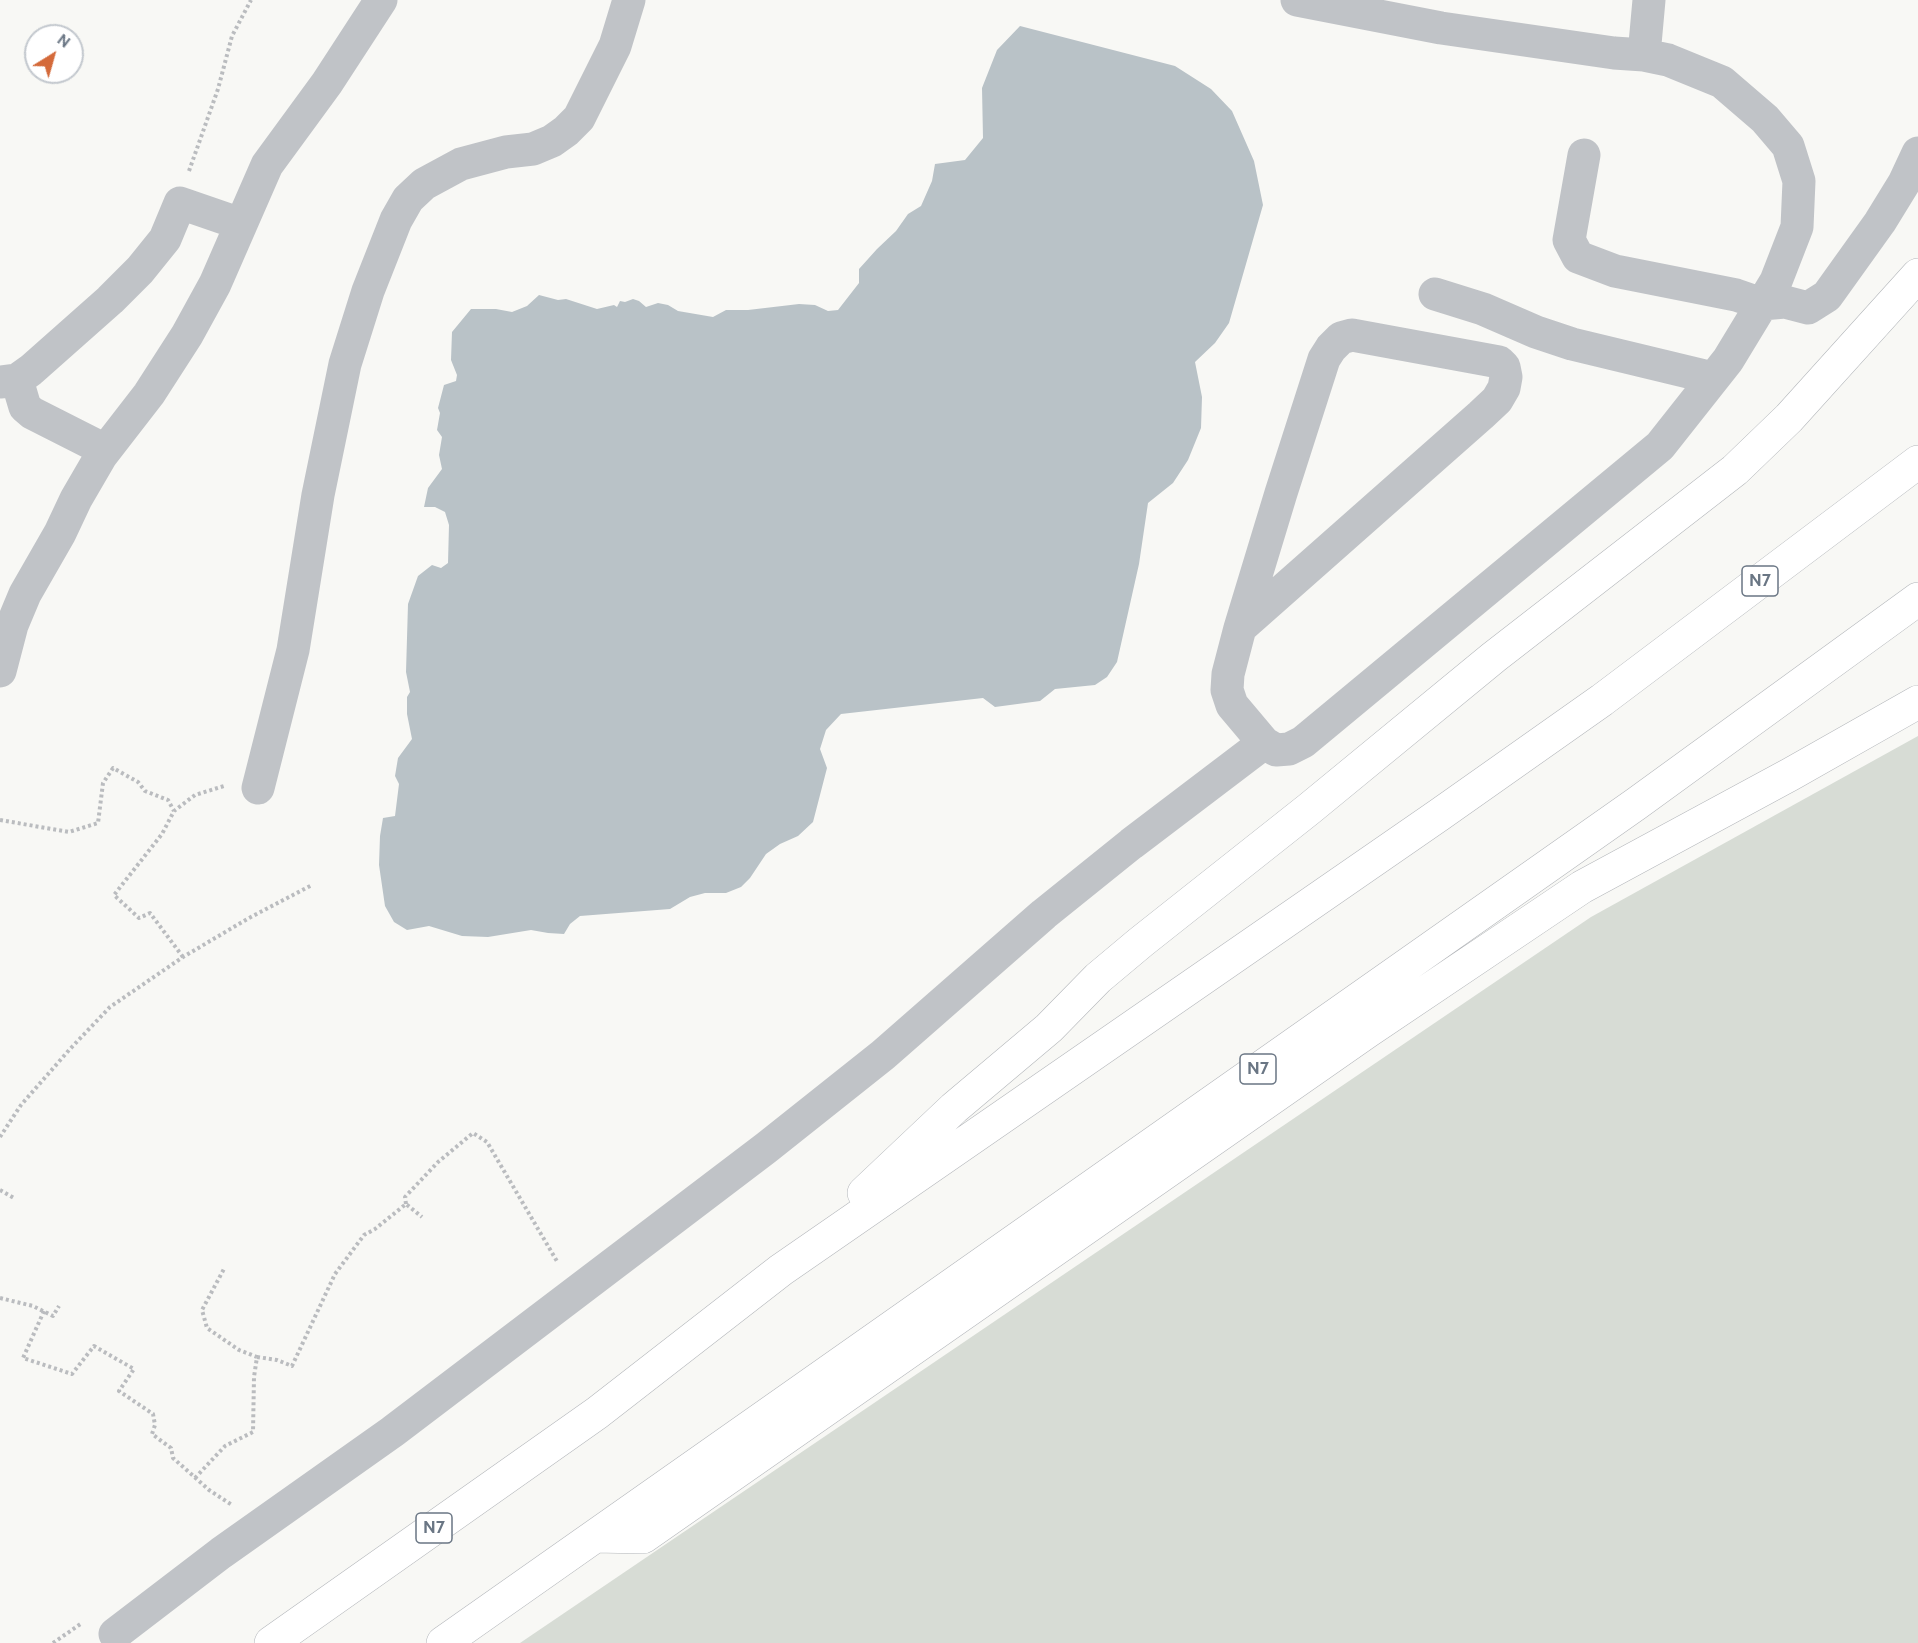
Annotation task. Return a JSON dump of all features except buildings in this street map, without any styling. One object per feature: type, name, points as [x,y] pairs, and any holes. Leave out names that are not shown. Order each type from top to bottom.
[{"type":"highway","points":[[781,1270],[954,1108],[1049,1028],[1115,963],[1309,809],[1494,657],[1735,470],[1789,418],[1918,275]]},
{"type":"highway","name":"N7","points":[[271,1643],[597,1413],[781,1270],[1602,700],[1918,462]]},
{"type":"highway","name":"N7","points":[[443,1643],[1645,797],[1918,599]]},
{"type":"highway","points":[[595,1536],[643,1537],[1368,1031],[1582,887],[1791,774],[1918,702]]},
{"type":"street","points":[[0,671],[12,625],[25,594],[60,533],[76,499],[105,450],[149,394],[187,335],[214,284],[267,165],[327,82],[381,0]]},
{"type":"street","points":[[258,788],[293,651],[318,495],[345,364],[368,291],[396,220],[408,200],[424,184],[461,164],[506,152],[533,149],[552,141],[566,131],[579,118],[615,46],[629,0]]},
{"type":"street","points":[[1240,628],[1497,400],[1506,377],[1504,367],[1499,362],[1352,335],[1341,338],[1324,359],[1281,493],[1240,628],[1228,674],[1227,690],[1233,705],[1264,743],[1276,750],[1289,749],[1303,742],[1660,446],[1728,360],[1776,281],[1797,227],[1800,181],[1788,146],[1765,119],[1722,82],[1668,60],[1644,55],[1614,53],[1441,28],[1297,0]]},
{"type":"street","points":[[1644,55],[1649,0]]},
{"type":"street","points":[[1584,155],[1569,240],[1578,257],[1615,271],[1736,295],[1762,304],[1785,302],[1808,308],[1827,296],[1880,222],[1904,183],[1918,153]]},
{"type":"street","points":[[105,450],[32,413],[25,407],[8,381],[89,319],[140,270],[165,239],[180,203],[241,224]]},
{"type":"street","points":[[1435,294],[1483,309],[1536,332],[1572,344],[1713,378]]},
{"type":"street","points":[[115,1634],[392,1432],[766,1148],[884,1055],[1044,914],[1131,844],[1264,743]]},
{"type":"path","points":[[180,203],[192,160],[218,89],[232,36],[251,0]]},
{"type":"path","points":[[0,820],[69,832],[98,823],[103,783],[113,768],[138,782],[145,791],[168,800],[174,811]]},
{"type":"path","points":[[183,957],[150,913],[139,918],[114,895],[162,834],[174,811],[195,795],[220,786],[258,788]]},
{"type":"path","points":[[0,1137],[35,1089],[110,1007],[183,957],[249,918],[312,885]]},
{"type":"path","points":[[422,1217],[406,1204],[405,1197],[438,1162],[473,1133],[480,1136],[487,1142],[557,1262],[578,1290]]},
{"type":"path","points":[[0,1190],[14,1198]]},
{"type":"path","points":[[225,1267],[202,1310],[207,1328],[239,1350],[292,1366],[335,1274],[364,1235],[406,1204]]},
{"type":"path","points":[[0,1298],[33,1306],[53,1316],[59,1306]]},
{"type":"path","points":[[44,1311],[23,1358],[72,1374],[94,1347],[134,1369],[119,1391],[153,1414],[156,1425],[152,1434],[171,1448],[172,1458],[195,1478],[263,1524]]},
{"type":"path","points":[[195,1478],[225,1446],[253,1432],[254,1377],[257,1357]]},
{"type":"shaded area","points":[[1020,26],[1175,66],[1211,89],[1232,111],[1254,161],[1263,205],[1229,323],[1215,343],[1195,362],[1202,397],[1201,428],[1188,460],[1173,483],[1148,503],[1139,564],[1117,662],[1107,677],[1095,685],[1055,689],[1040,701],[995,707],[983,698],[841,714],[826,730],[820,749],[827,768],[813,822],[798,836],[780,844],[766,854],[741,887],[726,893],[705,893],[690,897],[670,909],[580,916],[570,924],[564,934],[531,930],[488,937],[462,936],[429,926],[407,930],[394,922],[385,906],[379,865],[380,836],[383,818],[395,816],[399,784],[395,776],[398,758],[412,739],[407,714],[407,697],[410,692],[406,672],[408,604],[418,576],[432,565],[441,568],[448,563],[449,525],[445,512],[435,507],[424,507],[428,488],[442,469],[439,455],[442,437],[437,430],[440,413],[438,408],[444,385],[456,381],[457,375],[451,360],[452,332],[471,309],[496,309],[512,312],[527,306],[539,295],[558,300],[566,299],[597,309],[614,305],[617,307],[620,301],[633,299],[646,307],[658,303],[668,305],[678,311],[713,317],[726,310],[748,310],[799,304],[815,305],[828,311],[838,310],[859,283],[859,269],[896,231],[908,214],[921,206],[932,181],[935,164],[965,160],[983,138],[982,88],[997,50]]},
{"type":"shaded area","points":[[1918,736],[1918,1643],[520,1643],[1591,917]]}]
